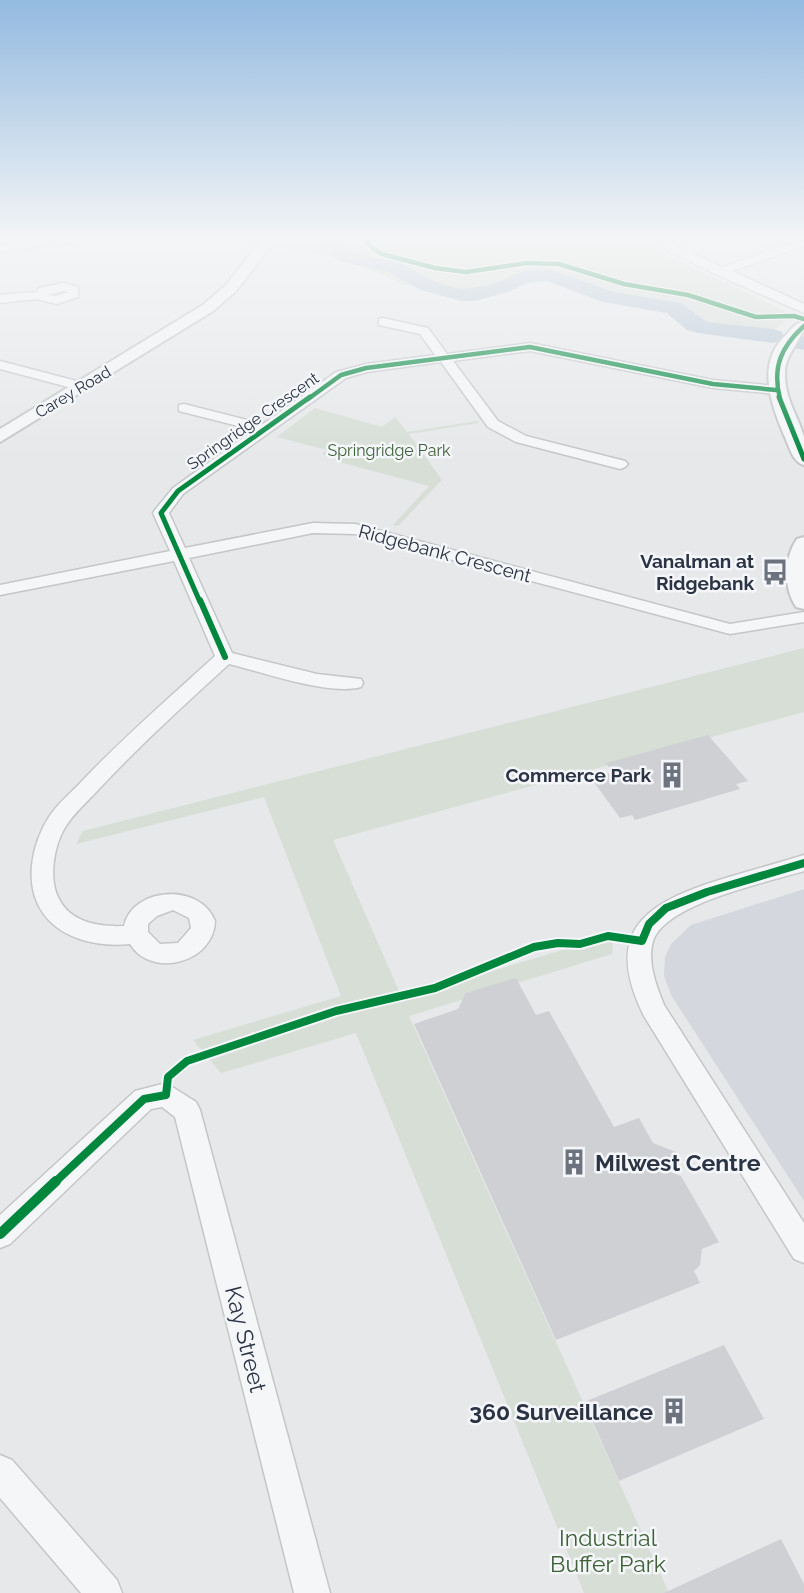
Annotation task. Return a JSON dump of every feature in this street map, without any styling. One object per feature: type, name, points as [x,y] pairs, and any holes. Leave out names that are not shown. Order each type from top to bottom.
[{"type":"street","name":"Carey Road","points":[[0,437],[203,311]]},
{"type":"street","points":[[383,321],[424,331],[493,424],[521,439],[620,464]]},
{"type":"street","points":[[804,326],[778,351],[776,390],[804,459]]},
{"type":"street","name":"Springridge Crescent","points":[[225,657],[161,513],[178,491],[341,375],[366,368],[530,347],[713,384],[776,390]]},
{"type":"street","points":[[0,365],[83,387]]},
{"type":"street","points":[[184,408],[265,429]]},
{"type":"street","name":"Ridgebank Crescent","points":[[0,590],[313,528],[355,529],[730,629],[804,617]]},
{"type":"street","points":[[804,543],[796,569],[798,590],[804,602]]},
{"type":"street","points":[[135,934],[112,937],[85,932],[64,922],[51,909],[44,892],[47,847],[57,823],[108,765],[225,657],[317,680],[354,683]]},
{"type":"street","points":[[804,863],[707,892],[666,908],[649,924],[639,959],[642,986],[653,1009],[804,1250]]},
{"type":"street","name":"Kay Street","points":[[0,1234],[144,1099],[166,1095],[187,1110],[312,1593]]},
{"type":"street","points":[[0,1472],[104,1593]]},
{"type":"shaded area","points":[[804,889],[804,1201],[671,995],[664,976],[665,957],[671,944],[691,925]]},
{"type":"green space","points":[[682,311],[785,311],[793,315],[770,333],[739,326],[704,325]]},
{"type":"green space","name":"Springridge Park","points":[[315,408],[382,427],[395,417],[407,432],[477,421],[479,423],[409,434],[442,480],[398,526],[393,525],[429,486],[340,462],[342,460],[322,454],[327,450],[277,437]]},
{"type":"green space","name":"Industrial Buffer Park","points":[[804,648],[804,712],[333,840],[402,998],[613,935],[612,954],[409,1016],[669,1593],[584,1593],[356,1033],[221,1073],[193,1040],[341,996],[264,797],[76,844],[83,831]]},
{"type":"building","name":"Commerce Park","points":[[708,735],[748,781],[736,784],[740,789],[635,820],[632,815],[620,818],[591,778],[613,772],[606,763]]},
{"type":"building","name":"Milwest Centre","points":[[516,978],[536,1015],[549,1011],[614,1127],[639,1118],[653,1143],[676,1152],[670,1172],[681,1176],[719,1242],[702,1249],[700,1265],[694,1271],[700,1283],[556,1340],[414,1024],[458,1009],[466,993]]},
{"type":"building","name":"360 Surveillance","points":[[724,1345],[764,1419],[619,1481],[584,1402]]},
{"type":"building","points":[[781,1539],[804,1584],[804,1593],[664,1593]]},
{"type":"waterway","points":[[677,311],[695,325],[706,328],[773,336]]},
{"type":"cycle path","points":[[739,311],[756,317],[794,316],[804,319]]},
{"type":"cycle path","points":[[804,326],[788,340],[779,356],[776,372],[782,406],[804,459]]},
{"type":"cycle path","points":[[225,657],[161,513],[178,491],[341,375],[366,368],[530,347],[713,384],[776,390]]},
{"type":"cycle path","points":[[0,1234],[144,1099],[166,1095],[168,1077],[187,1061],[336,1011],[435,988],[534,947],[558,943],[580,944],[608,936],[642,941],[649,924],[666,908],[707,892],[804,863]]},
{"type":"place","name":"Vanalman at Ridgebank","points":[[775,572]]},
{"type":"place","name":"Commerce Park","points":[[672,775]]},
{"type":"place","name":"Milwest Centre","points":[[574,1162]]},
{"type":"place","name":"360 Surveillance","points":[[674,1411]]}]
